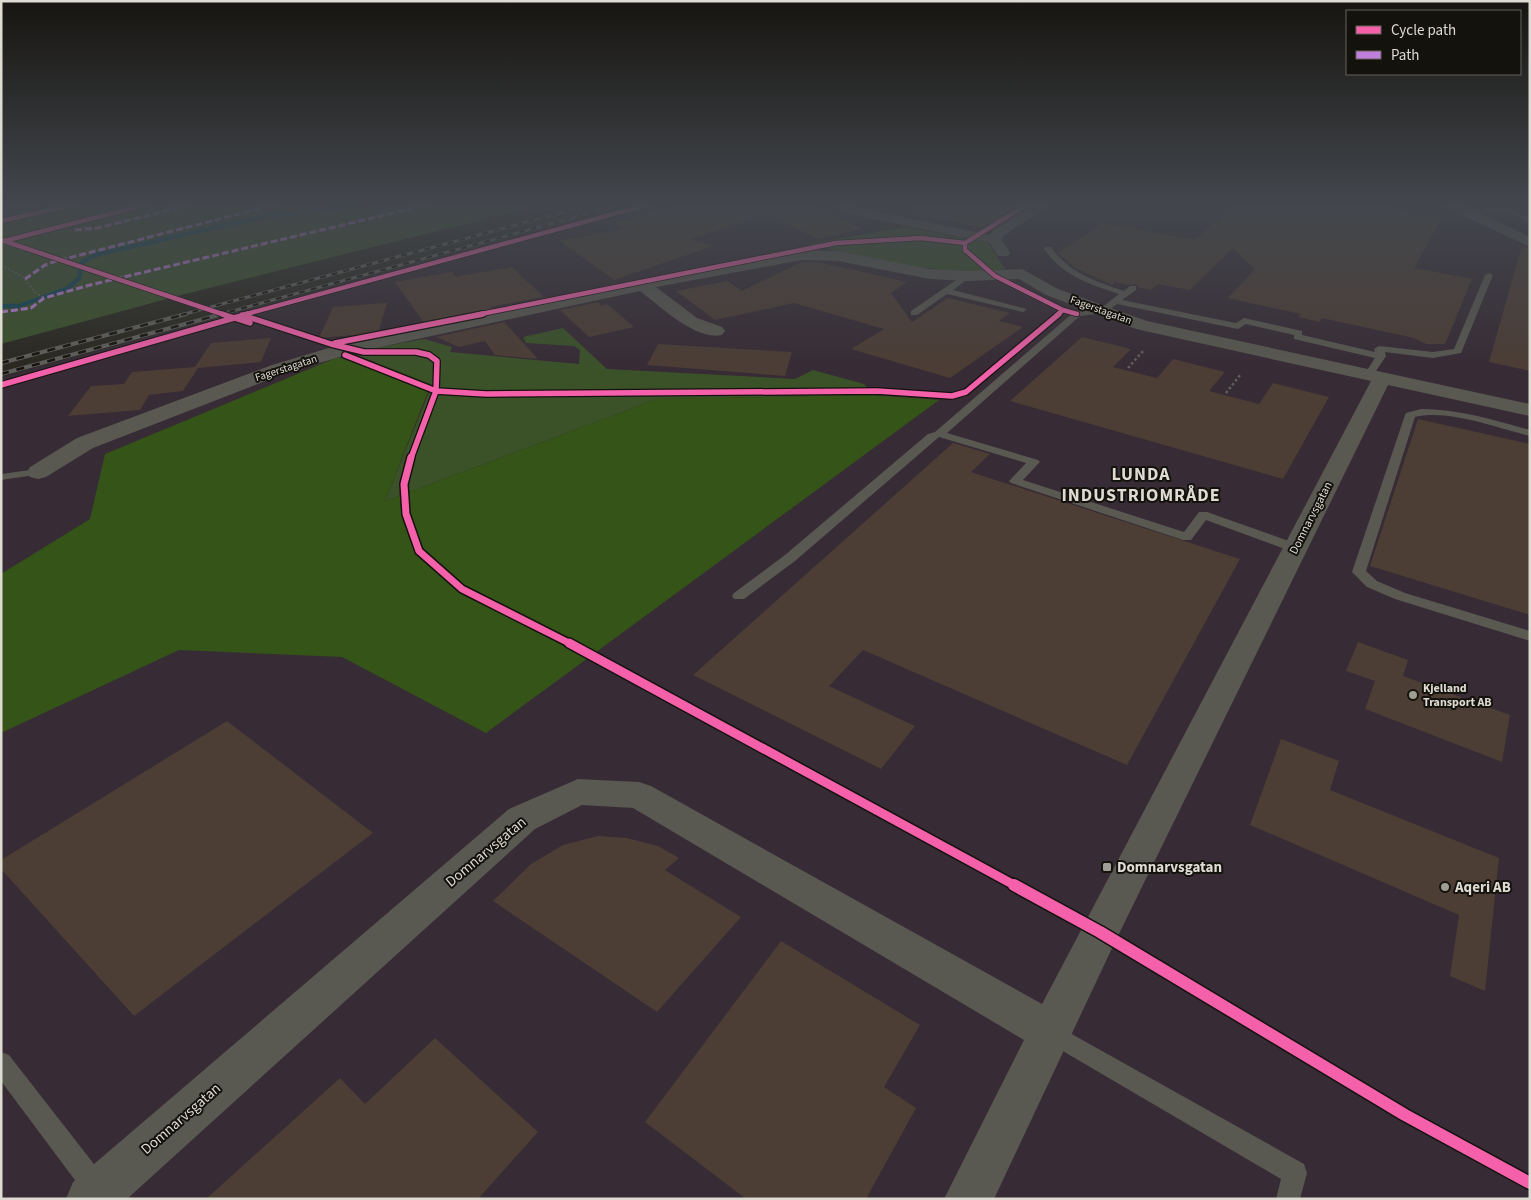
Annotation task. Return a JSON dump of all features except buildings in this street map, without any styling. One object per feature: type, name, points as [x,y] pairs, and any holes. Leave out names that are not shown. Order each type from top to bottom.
[{"type":"street","name":"Fagerstagatan","points":[[38,472],[86,443],[279,369],[349,348],[644,285],[771,260]]},
{"type":"street","name":"Fagerstagatan","points":[[858,260],[930,274],[968,276],[1022,274],[1052,292],[1109,306],[1142,325],[1377,370],[1530,410]]},
{"type":"street","points":[[1008,260],[1022,274]]},
{"type":"street","points":[[644,285],[691,322],[716,330]]},
{"type":"street","name":"Domnarvsgatan","points":[[968,1199],[1050,1032],[1295,548],[1377,370]]},
{"type":"street","name":"Domnarvsgatan","points":[[94,1195],[522,819],[578,792],[639,795],[1050,1032]]},
{"type":"lane","points":[[1054,260],[1069,272],[1088,281],[1126,294]]},
{"type":"lane","points":[[1109,306],[1238,326],[1244,321],[1299,333],[1297,337],[1377,370],[1380,349],[1433,356],[1458,351],[1489,275]]},
{"type":"lane","points":[[914,313],[968,276]]},
{"type":"lane","points":[[740,596],[790,558],[932,436],[939,434],[1077,314],[1109,306],[1134,288]]},
{"type":"lane","points":[[946,291],[1023,309]]},
{"type":"lane","points":[[1530,433],[1457,415],[1417,412],[1410,415],[1359,572],[1372,584],[1400,596],[1530,636]]},
{"type":"lane","points":[[939,434],[1034,462],[1015,481],[1187,537],[1202,515],[1295,548]]},
{"type":"lane","name":"Fagerstagatan","points":[[1,476],[38,472]]},
{"type":"lane","points":[[1050,1032],[1295,1173],[1288,1199]]},
{"type":"lane","points":[[1,1063],[94,1195]]},
{"type":"path","points":[[1,265],[24,277],[36,293],[44,298]]},
{"type":"path","points":[[1128,368],[1144,350]]},
{"type":"path","points":[[1226,392],[1241,374]]},
{"type":"shaded area","name":"LUNDA INDUSTRIOMRÅDE","points":[[428,260],[1530,260],[1530,1199],[1,1199],[1,377]]},
{"type":"green space","points":[[1,260],[321,260],[185,294],[1,344]]},
{"type":"green space","points":[[878,260],[999,260],[1005,269],[954,270]]},
{"type":"green space","points":[[563,328],[607,369],[795,379],[813,370],[864,384],[873,395],[657,399],[385,501],[431,384],[359,356],[375,348],[424,339],[452,347],[450,352],[579,364],[580,350],[574,346],[526,343],[523,337]]},
{"type":"green space","points":[[338,357],[366,367],[375,362],[431,384],[385,501],[657,399],[873,395],[939,400],[486,733],[342,657],[179,650],[1,733],[1,574],[90,519],[105,454]]},
{"type":"waterway","points":[[1,306],[19,306],[68,288],[79,278],[82,262],[86,260]]},
{"type":"railway","points":[[181,315],[386,260]]},
{"type":"railway","points":[[218,315],[419,260]]},
{"type":"railway","points":[[1,363],[186,314]]},
{"type":"railway","points":[[1,374],[222,314]]},
{"type":"marked path","points":[[25,279],[45,265],[61,260]]},
{"type":"marked path","points":[[1,312],[31,308],[44,298],[195,260]]},
{"type":"cycle path","points":[[61,260],[250,323]]},
{"type":"cycle path","points":[[1,385],[270,307],[443,260]]},
{"type":"cycle path","points":[[335,343],[751,260]]},
{"type":"cycle path","points":[[977,260],[995,276],[1063,310]]},
{"type":"cycle path","points":[[345,355],[436,391],[486,394],[877,391],[952,396],[966,392],[1063,310],[1077,314]]},
{"type":"cycle path","points":[[242,315],[331,344],[364,352],[416,352],[429,355],[437,361],[436,391],[413,451],[404,484],[406,514],[419,551],[462,589],[601,659],[1100,932],[1405,1115],[1530,1183]]},
{"type":"place","name":"Kjelland Transport AB","points":[[1413,695]]},
{"type":"place","name":"Domnarvsgatan","points":[[1107,867]]},
{"type":"place","name":"Aqeri AB","points":[[1445,887]]},
{"type":"district","name":"LUNDA INDUSTRIOMRÅDE","points":[[1141,484]]}]
